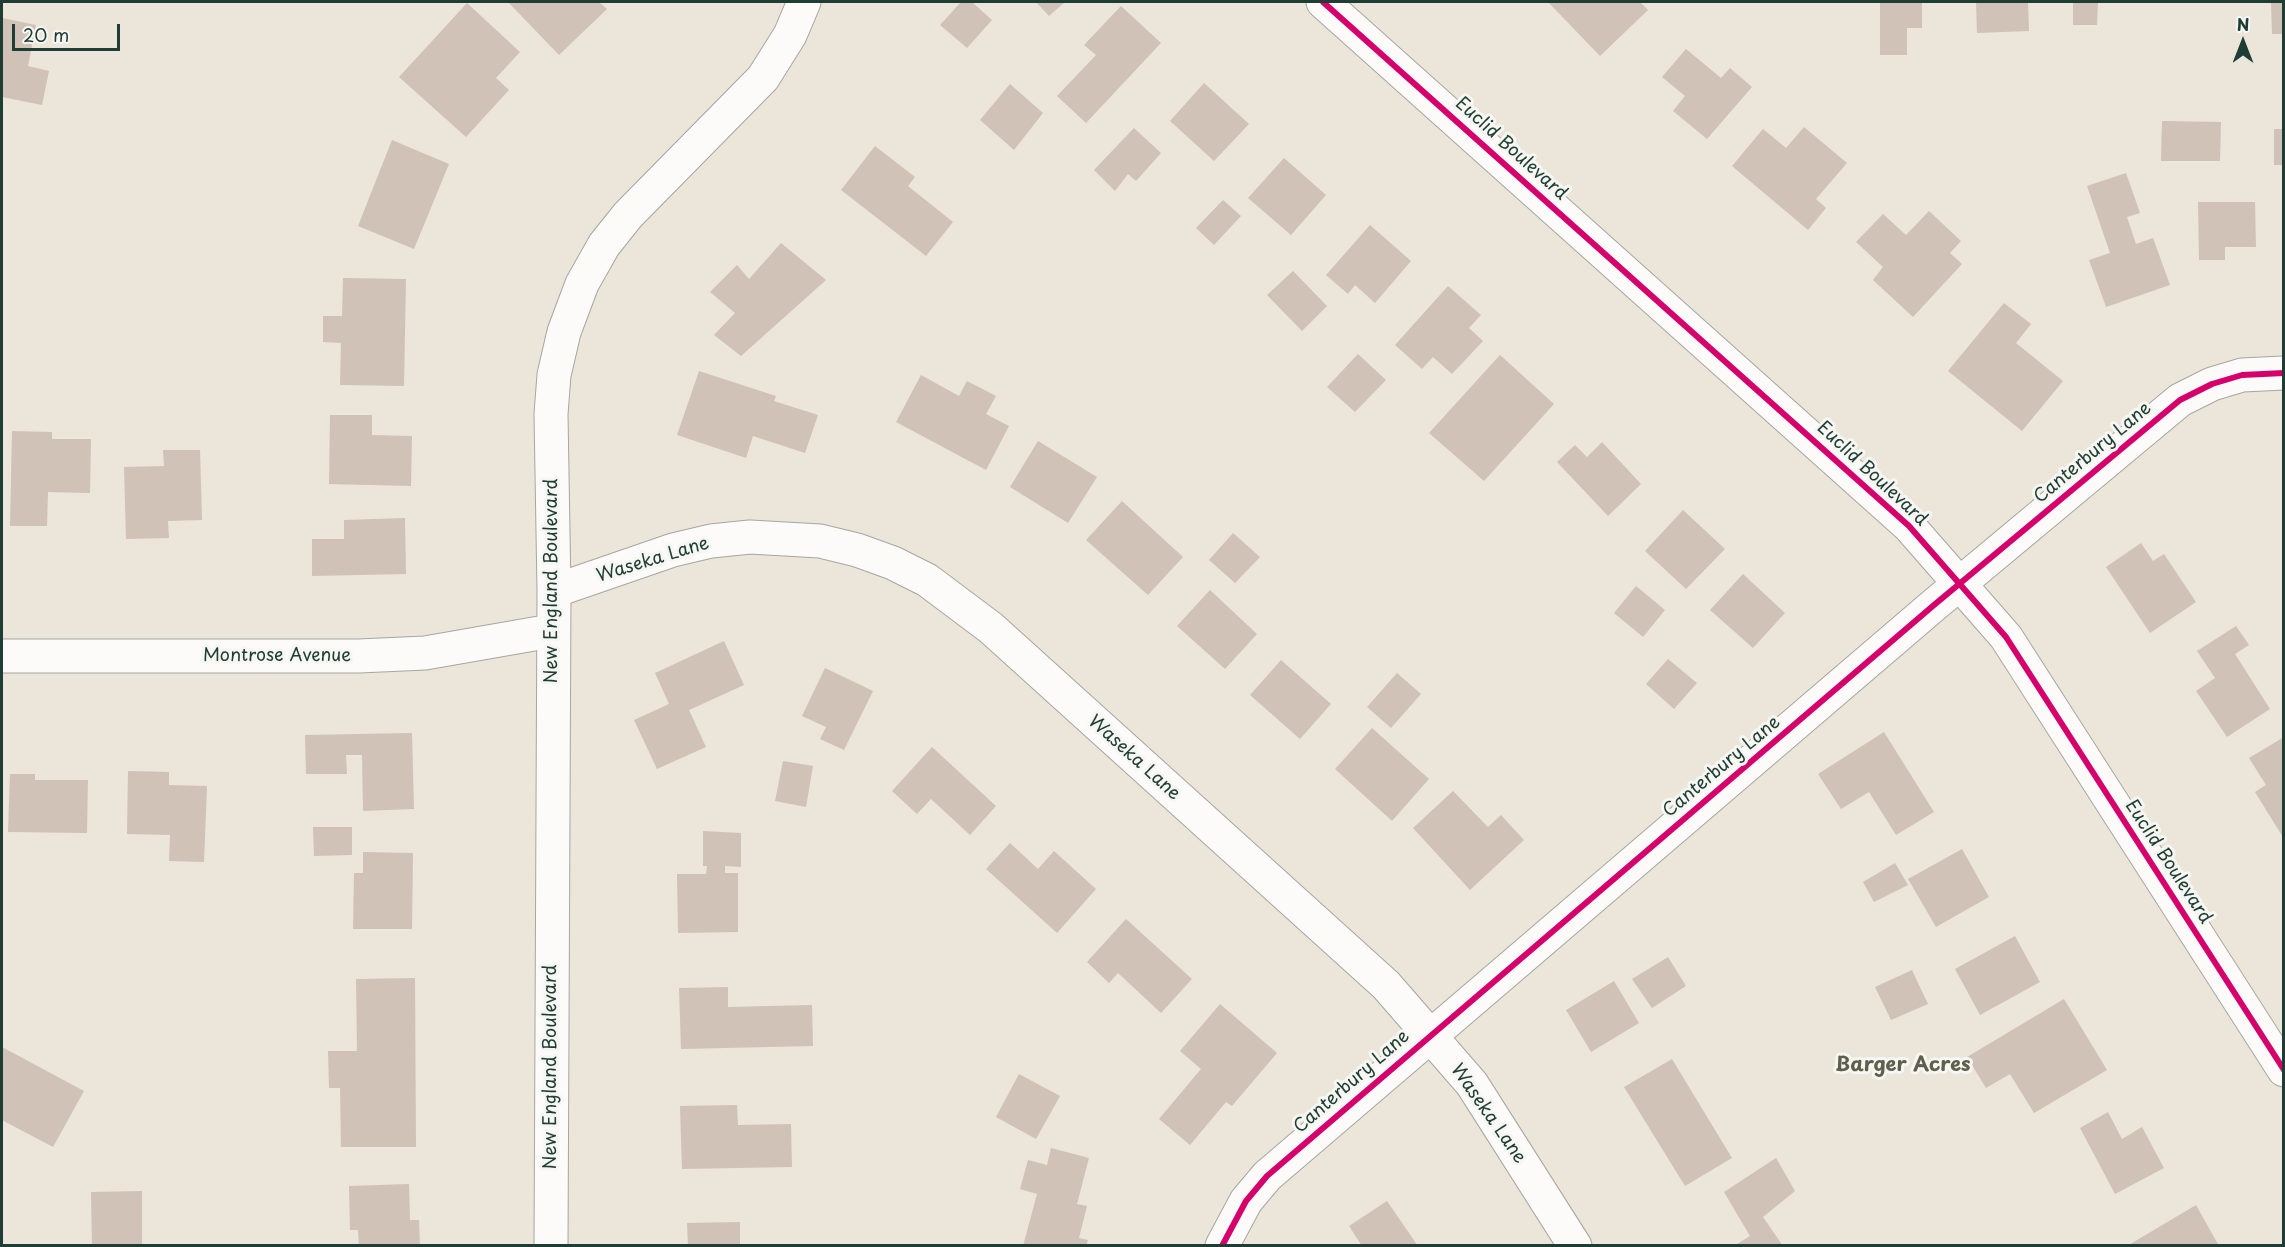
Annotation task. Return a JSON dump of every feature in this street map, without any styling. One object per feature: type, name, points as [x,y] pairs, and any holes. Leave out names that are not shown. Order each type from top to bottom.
[{"type":"street","name":"New England Boulevard","points":[[551,1245],[551,631],[554,591],[551,414],[554,375],[564,332],[582,284],[604,245],[628,215],[763,78],[790,35],[804,2]]},
{"type":"street","name":"Euclid Boulevard","points":[[1323,2],[1909,526],[2006,637],[2283,1070]]},
{"type":"street","name":"Canterbury Lane","points":[[1222,1245],[1246,1201],[1267,1176],[1960,584],[2180,400],[2212,384],[2242,375],[2283,372]]},
{"type":"street","name":"Waseka Lane","points":[[554,591],[673,550],[711,541],[750,537],[820,541],[857,550],[893,563],[935,586],[991,628],[1386,985],[1472,1084],[1575,1245]]},
{"type":"street","name":"Montrose Avenue","points":[[2,656],[359,656],[425,653],[551,631]]},
{"type":"building","points":[[508,2],[599,2],[607,9],[559,55]]},
{"type":"building","points":[[961,2],[972,2],[992,20],[967,48],[940,25]]},
{"type":"building","points":[[1036,2],[1065,2],[1049,16]]},
{"type":"building","points":[[1548,2],[1640,2],[1648,10],[1600,56]]},
{"type":"building","points":[[1880,2],[1922,2],[1922,28],[1907,28],[1907,55],[1880,55]]},
{"type":"building","points":[[1976,2],[2028,2],[2029,31],[1977,33]]},
{"type":"building","points":[[2073,2],[2098,2],[2097,25],[2073,25]]},
{"type":"building","points":[[2271,2],[2284,2],[2284,34],[2272,34]]},
{"type":"building","points":[[467,3],[520,52],[496,78],[509,90],[466,137],[399,77]]},
{"type":"building","points":[[1121,6],[1161,43],[1086,123],[1057,96],[1096,55],[1084,45]]},
{"type":"building","points":[[2,18],[36,25],[28,66],[49,71],[42,105],[2,97]]},
{"type":"building","points":[[1686,49],[1721,78],[1730,68],[1752,87],[1707,139],[1673,111],[1685,96],[1662,77]]},
{"type":"building","points":[[1204,83],[1249,124],[1214,161],[1170,121]]},
{"type":"building","points":[[1010,84],[1043,113],[1014,150],[980,120]]},
{"type":"building","points":[[2162,121],[2221,122],[2220,161],[2161,161]]},
{"type":"building","points":[[1804,127],[1847,163],[1816,199],[1826,208],[1808,230],[1732,166],[1763,129],[1786,148]]},
{"type":"building","points":[[1134,128],[1161,153],[1136,181],[1128,174],[1115,191],[1094,170]]},
{"type":"building","points":[[2274,129],[2284,129],[2284,165],[2274,165]]},
{"type":"building","points":[[392,140],[449,164],[414,249],[358,226]]},
{"type":"building","points":[[875,146],[915,177],[908,186],[953,222],[926,256],[841,190]]},
{"type":"building","points":[[1284,158],[1326,195],[1291,235],[1248,198]]},
{"type":"building","points":[[2126,173],[2140,213],[2127,217],[2136,244],[2153,238],[2170,285],[2106,307],[2089,260],[2110,253],[2087,186]]},
{"type":"building","points":[[1223,200],[1241,216],[1214,245],[1196,228]]},
{"type":"building","points":[[2198,202],[2255,202],[2256,247],[2225,247],[2225,260],[2199,260]]},
{"type":"building","points":[[1929,211],[1961,241],[1950,253],[1962,264],[1913,317],[1873,280],[1883,267],[1856,242],[1883,214],[1906,235]]},
{"type":"building","points":[[1370,225],[1411,261],[1375,303],[1355,285],[1348,294],[1326,275]]},
{"type":"building","points":[[781,243],[826,280],[741,356],[714,335],[735,313],[710,292],[737,265],[749,279]]},
{"type":"building","points":[[1293,271],[1327,306],[1302,331],[1267,295]]},
{"type":"building","points":[[343,278],[406,279],[404,386],[340,385],[341,343],[323,342],[323,316],[342,316]]},
{"type":"building","points":[[1448,286],[1481,315],[1469,328],[1483,341],[1452,374],[1433,357],[1422,369],[1395,345]]},
{"type":"building","points":[[2004,303],[2031,324],[2016,343],[2063,381],[2022,431],[1948,371]]},
{"type":"building","points":[[1358,354],[1386,380],[1355,412],[1327,387]]},
{"type":"building","points":[[1500,355],[1554,404],[1484,481],[1429,433]]},
{"type":"building","points":[[699,371],[776,396],[774,401],[818,415],[805,453],[753,436],[746,458],[677,435]]},
{"type":"building","points":[[921,375],[959,396],[967,381],[996,396],[986,414],[1009,426],[986,470],[896,422]]},
{"type":"building","points":[[330,415],[372,415],[372,435],[412,436],[411,486],[329,484]]},
{"type":"building","points":[[12,431],[52,432],[52,439],[91,439],[90,493],[48,492],[47,526],[10,526]]},
{"type":"building","points":[[1038,441],[1097,477],[1068,523],[1010,487]]},
{"type":"building","points":[[1602,442],[1641,484],[1608,516],[1557,462],[1575,445],[1587,457]]},
{"type":"building","points":[[163,450],[200,450],[202,520],[168,521],[169,538],[126,539],[124,467],[164,466]]},
{"type":"building","points":[[1122,501],[1183,557],[1148,595],[1086,540]]},
{"type":"building","points":[[1683,510],[1725,549],[1686,589],[1645,551]]},
{"type":"building","points":[[405,518],[406,574],[312,576],[312,539],[344,539],[344,520]]},
{"type":"building","points":[[1233,533],[1260,557],[1235,583],[1209,560]]},
{"type":"building","points":[[2141,543],[2153,561],[2164,554],[2196,602],[2150,633],[2106,567]]},
{"type":"building","points":[[1743,574],[1785,613],[1753,648],[1710,610]]},
{"type":"building","points":[[1636,586],[1665,610],[1643,637],[1614,613]]},
{"type":"building","points":[[1210,590],[1257,634],[1225,669],[1177,626]]},
{"type":"building","points":[[2236,626],[2249,645],[2235,654],[2270,709],[2227,737],[2196,691],[2215,678],[2197,651]]},
{"type":"building","points":[[724,641],[744,685],[689,710],[706,747],[657,769],[634,720],[669,704],[655,673]]},
{"type":"building","points":[[1668,659],[1697,683],[1674,709],[1646,684]]},
{"type":"building","points":[[1281,660],[1331,704],[1300,739],[1250,695]]},
{"type":"building","points":[[825,668],[873,691],[844,750],[820,739],[826,727],[802,716]]},
{"type":"building","points":[[1397,673],[1421,694],[1391,728],[1367,707]]},
{"type":"building","points":[[1372,728],[1429,779],[1392,821],[1335,769]]},
{"type":"building","points":[[1884,732],[1934,812],[1896,835],[1869,792],[1841,809],[1818,774]]},
{"type":"building","points":[[412,733],[414,809],[363,811],[362,755],[346,755],[347,774],[306,774],[305,735]]},
{"type":"building","points":[[2284,737],[2284,839],[2255,792],[2266,785],[2249,758]]},
{"type":"building","points":[[932,747],[996,806],[970,835],[931,799],[917,814],[892,791]]},
{"type":"building","points":[[783,761],[813,766],[806,807],[775,801]]},
{"type":"building","points":[[128,771],[169,772],[169,785],[207,786],[204,862],[169,861],[170,835],[127,834]]},
{"type":"building","points":[[10,774],[35,774],[35,780],[88,780],[87,833],[8,832]]},
{"type":"building","points":[[1453,791],[1488,827],[1501,815],[1524,840],[1470,890],[1413,828]]},
{"type":"building","points":[[313,827],[352,827],[352,855],[314,856]]},
{"type":"building","points":[[703,831],[741,833],[741,867],[725,866],[725,873],[738,873],[738,932],[678,933],[677,874],[706,874],[707,866],[703,866]]},
{"type":"building","points":[[1010,843],[1038,869],[1054,851],[1096,889],[1057,933],[986,869]]},
{"type":"building","points":[[1962,849],[1989,897],[1936,927],[1908,879]]},
{"type":"building","points":[[363,852],[413,853],[412,929],[353,929],[354,873],[363,873]]},
{"type":"building","points":[[1895,863],[1908,885],[1874,902],[1863,882]]},
{"type":"building","points":[[1126,919],[1192,979],[1161,1013],[1118,973],[1109,983],[1087,962]]},
{"type":"building","points":[[2015,936],[2040,982],[1980,1015],[1955,969]]},
{"type":"building","points":[[1668,957],[1686,986],[1652,1008],[1632,979]]},
{"type":"building","points":[[1912,970],[1928,1004],[1891,1020],[1875,987]]},
{"type":"building","points":[[415,978],[416,1147],[341,1147],[340,1088],[329,1088],[328,1051],[357,1051],[356,979]]},
{"type":"building","points":[[1614,981],[1639,1023],[1591,1052],[1566,1010]]},
{"type":"building","points":[[728,987],[728,1007],[812,1005],[813,1046],[681,1049],[679,988]]},
{"type":"building","points":[[2064,999],[2107,1070],[2034,1113],[2010,1074],[1986,1088],[1967,1057]]},
{"type":"building","points":[[1220,1004],[1277,1053],[1232,1106],[1226,1102],[1190,1145],[1159,1119],[1201,1069],[1180,1051]]},
{"type":"building","points":[[2,1047],[84,1091],[53,1147],[2,1120]]},
{"type":"building","points":[[1672,1059],[1732,1158],[1685,1186],[1624,1087]]},
{"type":"building","points":[[1019,1074],[1060,1096],[1036,1139],[996,1117]]},
{"type":"building","points":[[737,1105],[738,1125],[791,1124],[792,1167],[682,1169],[680,1106]]},
{"type":"building","points":[[2108,1112],[2122,1139],[2142,1127],[2164,1168],[2115,1194],[2080,1128]]},
{"type":"building","points":[[1051,1148],[1089,1158],[1077,1204],[1087,1206],[1079,1238],[1088,1240],[1086,1246],[1023,1246],[1037,1194],[1020,1189],[1028,1160],[1047,1165]]},
{"type":"building","points":[[1776,1158],[1795,1191],[1763,1217],[1783,1246],[1734,1246],[1750,1236],[1724,1192]]},
{"type":"building","points":[[409,1184],[410,1220],[419,1220],[420,1246],[359,1246],[358,1230],[350,1230],[349,1186]]},
{"type":"building","points":[[142,1191],[142,1246],[92,1246],[91,1192]]},
{"type":"building","points":[[1387,1201],[1418,1246],[1362,1246],[1349,1226]]},
{"type":"building","points":[[2196,1205],[2219,1246],[2127,1246]]},
{"type":"building","points":[[740,1222],[740,1246],[688,1246],[687,1223]]},
{"type":"cycle path","points":[[1323,2],[1909,526],[2006,637],[2284,1070]]},
{"type":"cycle path","points":[[1222,1246],[1246,1201],[1267,1176],[1934,605],[2180,400],[2212,384],[2242,375],[2284,373]]},
{"type":"district","name":"Barger Acres","points":[[1903,1065]]}]
